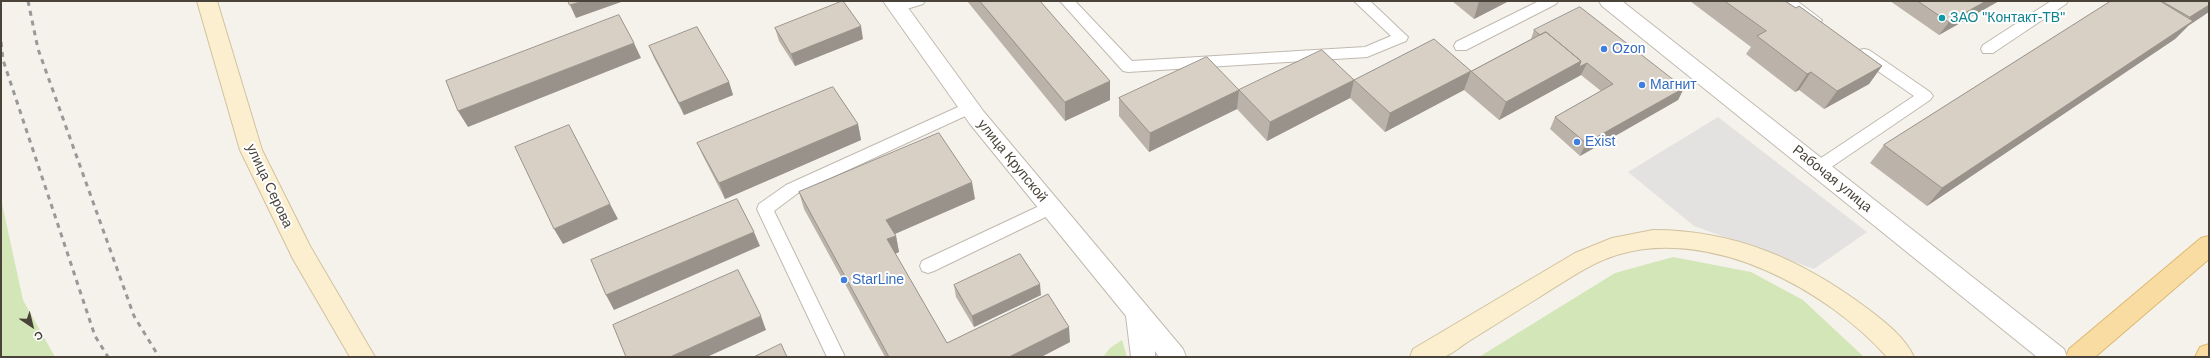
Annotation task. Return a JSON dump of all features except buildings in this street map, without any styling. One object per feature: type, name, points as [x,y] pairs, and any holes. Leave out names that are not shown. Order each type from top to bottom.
[{"type":"main road","points":[[2078,357],[2209,245]]},
{"type":"street","name":"улица Серова","points":[[207,1],[251,150],[301,252],[363,357]]},
{"type":"street","name":"Рабочая улица","points":[[1609,1],[2055,357]]},
{"type":"street","name":"улица Крупской","points":[[895,4],[969,108],[1138,316],[1161,339],[1174,357]]},
{"type":"street","points":[[1422,357],[1582,260],[1622,244],[1665,239],[1712,244],[1756,255],[1799,275],[1837,299],[1876,329],[1902,357]]},
{"type":"street","points":[[1138,316],[1143,357]]},
{"type":"lane","points":[[895,4],[918,1]]},
{"type":"lane","points":[[1067,1],[1128,67],[1367,52],[1401,37],[1361,1]]},
{"type":"lane","points":[[1461,46],[1551,1]]},
{"type":"lane","points":[[1787,1],[1826,28]]},
{"type":"lane","points":[[1988,49],[2061,1]]},
{"type":"lane","points":[[1818,168],[1925,96],[1853,46]]},
{"type":"lane","points":[[836,357],[765,209],[792,189],[969,108]]},
{"type":"lane","points":[[928,266],[1050,207]]},
{"type":"green space","points":[[1,199],[23,300],[55,357],[1,357]]},
{"type":"green space","points":[[1673,257],[1751,272],[1803,300],[1864,357],[1479,357],[1615,273]]},
{"type":"green space","points":[[1122,340],[1127,357],[1103,357],[1110,348]]},
{"type":"shaded area","points":[[1718,117],[1867,232],[1814,269],[1694,226],[1628,172]]},
{"type":"railway","points":[[28,1],[38,49],[134,316],[159,357]]},
{"type":"railway","points":[[1,42],[3,60],[95,336],[108,357]]},
{"type":"place","name":"ЗАО \"Контакт-ТВ\"","points":[[1942,18]]},
{"type":"place","name":"Ozon","points":[[1604,49]]},
{"type":"place","name":"Магнит","points":[[1642,85]]},
{"type":"place","name":"Exist","points":[[1577,142]]},
{"type":"place","name":"StarLine","points":[[844,280]]}]
